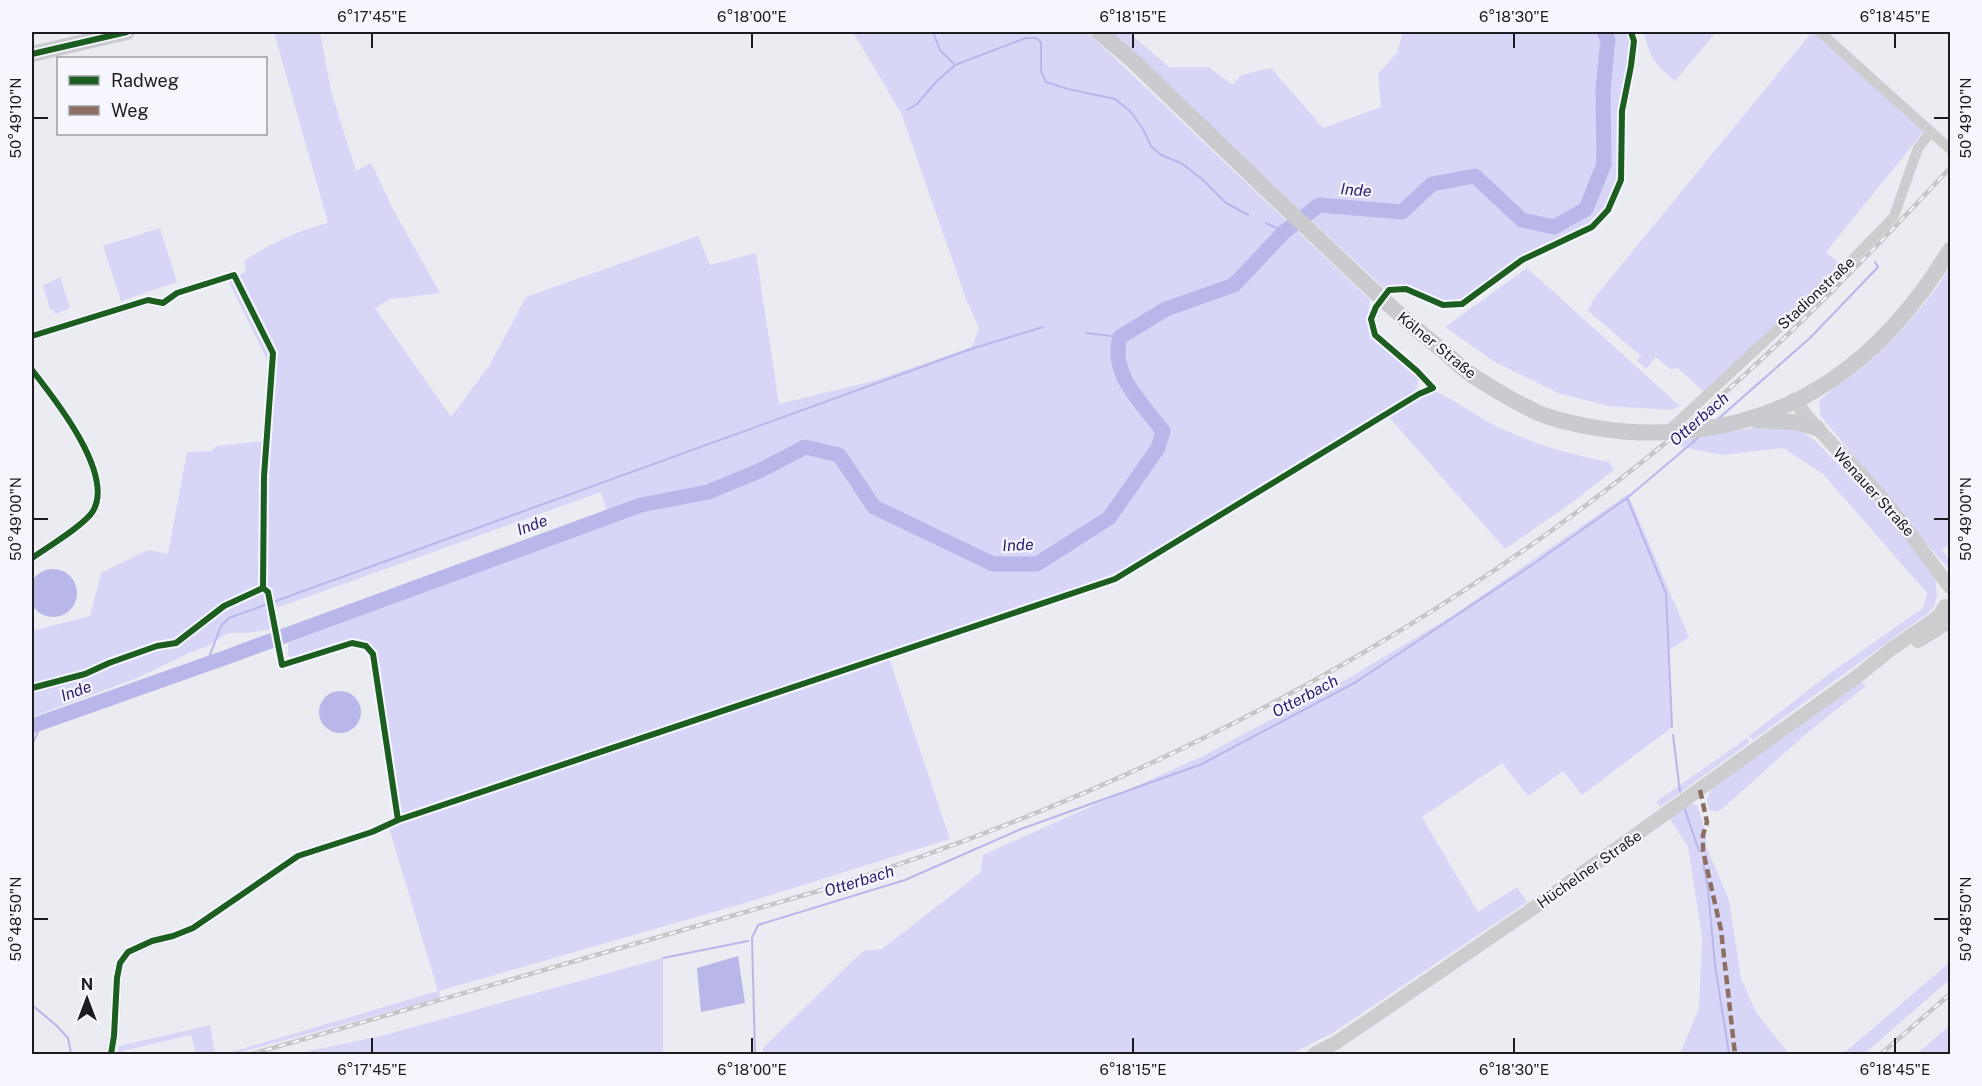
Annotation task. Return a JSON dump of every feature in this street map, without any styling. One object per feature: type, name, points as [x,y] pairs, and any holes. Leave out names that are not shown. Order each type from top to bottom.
[{"type":"main road","points":[[32,54],[127,32]]},
{"type":"main road","name":"Kölner Straße","points":[[1099,32],[1130,58],[1396,312],[1476,378],[1544,415],[1592,426],[1642,433],[1692,431],[1746,420],[1794,400],[1833,380],[1894,326],[1914,303],[1950,250]]},
{"type":"main road","points":[[1746,420],[1795,422],[1817,429]]},
{"type":"street","points":[[1820,32],[1950,149]]},
{"type":"street","name":"Stadionstraße","points":[[1669,430],[1840,272],[1894,216],[1918,148],[1930,132]]},
{"type":"street","points":[[32,336],[148,300],[163,303]]},
{"type":"street","points":[[32,370],[58,404],[82,446],[93,469],[97,486],[97,501],[87,519],[32,558]]},
{"type":"street","name":"Wenauer Straße","points":[[1794,400],[1817,429],[1874,488],[1950,586]]},
{"type":"street","points":[[1948,611],[1947,597],[1950,591]]},
{"type":"street","name":"Hüchelner Straße","points":[[1314,1054],[1361,1025],[1554,893],[1859,675],[1890,650],[1948,611]]},
{"type":"street","name":"Hüchelner Straße","points":[[1859,675],[1950,621]]},
{"type":"street","points":[[111,1054],[120,963],[128,952],[152,941],[193,928]]},
{"type":"shaded area","points":[[274,32],[320,32],[331,91],[356,171],[371,163],[394,211],[440,293],[391,299],[375,308],[451,417],[489,366],[526,297],[698,236],[710,265],[756,253],[779,404],[877,380],[972,347],[979,328],[966,299],[901,113],[853,32],[1087,32],[1370,300],[1368,319],[1375,338],[1419,381],[1415,393],[1114,577],[655,732],[657,737],[889,658],[950,839],[748,902],[439,991],[440,998],[234,1054],[225,1054],[438,991],[389,828],[412,818],[411,814],[400,813],[375,653],[369,644],[352,641],[290,659],[288,643],[610,523],[601,492],[279,607],[274,607],[270,587],[223,605],[175,640],[156,644],[83,672],[32,686],[32,631],[90,616],[101,573],[148,550],[168,554],[187,452],[212,451],[216,446],[262,441],[268,362],[228,280],[246,272],[244,261],[264,249],[284,238],[328,223]]},
{"type":"shaded area","points":[[1109,32],[1128,32],[1169,67],[1208,67],[1233,85],[1241,75],[1271,68],[1323,128],[1381,107],[1378,74],[1397,53],[1403,32],[1628,32],[1631,41],[1629,67],[1618,110],[1620,149],[1617,180],[1605,210],[1590,225],[1520,258],[1463,299],[1444,301],[1407,284],[1384,288]]},
{"type":"shaded area","points":[[1644,32],[1716,32],[1675,81],[1654,60]]},
{"type":"shaded area","points":[[1812,32],[1815,32],[1925,130],[1826,252],[1840,264],[1706,394],[1678,368],[1670,369],[1656,357],[1646,369],[1637,361],[1641,356],[1587,310],[1591,302]]},
{"type":"shaded area","points":[[160,228],[177,282],[121,301],[103,246]]},
{"type":"shaded area","points":[[1950,267],[1950,543],[1942,550],[1950,560],[1950,570],[1820,415],[1819,402],[1828,392],[1862,368],[1899,333],[1921,308]]},
{"type":"shaded area","points":[[1527,268],[1680,406],[1671,410],[1609,406],[1558,393],[1495,362],[1445,327]]},
{"type":"shaded area","points":[[60,277],[70,308],[55,314],[54,310],[50,309],[43,286]]},
{"type":"shaded area","points":[[1434,391],[1505,430],[1548,447],[1609,462],[1614,470],[1573,502],[1505,549],[1388,416],[1421,396]]},
{"type":"shaded area","points":[[1787,425],[1814,440],[1896,523],[1935,576],[1937,596],[1934,607],[1928,613],[1753,740],[1749,736],[1829,674],[1923,608],[1927,593],[1823,474],[1783,448],[1722,455],[1677,446],[1678,440]]},
{"type":"shaded area","points":[[1628,494],[1689,637],[1668,651],[1671,728],[1582,795],[1563,771],[1528,796],[1502,763],[1422,817],[1478,912],[1517,887],[1527,902],[1331,1034],[1291,1054],[763,1054],[763,1048],[863,951],[882,949],[980,873],[983,855],[1203,756],[1347,679],[1452,616]]},
{"type":"shaded area","points":[[53,569],[70,576],[77,593],[70,610],[53,617],[36,610],[29,593],[36,576]]},
{"type":"shaded area","points":[[262,592],[265,594],[272,629],[228,633],[208,646],[137,678],[32,717],[32,691],[86,676],[157,649],[177,646],[225,607]]},
{"type":"shaded area","points":[[1860,681],[1866,686],[1807,733],[1724,807],[1717,812],[1709,810],[1707,799],[1712,788]]},
{"type":"shaded area","points":[[340,691],[355,697],[361,712],[355,727],[340,733],[325,727],[319,712],[325,697]]},
{"type":"shaded area","points":[[1747,738],[1749,743],[1660,807],[1656,802]]},
{"type":"shaded area","points":[[1691,804],[1697,805],[1706,833],[1706,846],[1729,900],[1741,978],[1756,1012],[1789,1054],[1680,1054],[1699,1008],[1702,936],[1688,847],[1669,817]]},
{"type":"shaded area","points":[[738,956],[745,1003],[701,1012],[697,968]]},
{"type":"shaded area","points":[[663,958],[663,1054],[295,1054],[381,1036]]},
{"type":"shaded area","points":[[1950,962],[1950,979],[1864,1054],[1843,1054]]},
{"type":"shaded area","points":[[210,1025],[215,1054],[196,1054],[191,1035],[117,1054],[119,1046]]},
{"type":"shaded area","points":[[1950,1025],[1950,1054],[1917,1054]]},
{"type":"waterway","points":[[933,32],[940,50],[955,65],[1026,38],[1036,38],[1041,42],[1041,71],[1046,82],[1115,99],[1130,111],[1143,129],[1151,146],[1161,155],[1181,163],[1202,179],[1226,203],[1248,215]]},
{"type":"waterway","name":"Inde","points":[[32,726],[641,505],[708,492],[759,471],[805,447],[839,455],[874,507],[993,564],[1037,564],[1109,518],[1158,448],[1163,431],[1137,399],[1123,376],[1118,351],[1120,337],[1166,309],[1234,285],[1284,232],[1319,205],[1402,212],[1432,184],[1475,176],[1522,220],[1554,227],[1586,209],[1604,164],[1603,89],[1608,40],[1604,32]]},
{"type":"waterway","points":[[907,110],[917,104],[955,65]]},
{"type":"waterway","points":[[1266,223],[1284,232]]},
{"type":"waterway","name":"Otterbach","points":[[1718,419],[1810,338],[1878,267],[1875,262]]},
{"type":"waterway","points":[[206,665],[221,626],[229,618],[971,349],[1043,327]]},
{"type":"waterway","points":[[1087,333],[1120,337]]},
{"type":"waterway","name":"Otterbach","points":[[755,1054],[752,938],[758,925],[905,880],[1021,829],[1202,764],[1356,682],[1532,565],[1627,498],[1699,437]]},
{"type":"waterway","points":[[1627,498],[1666,593],[1672,727]]},
{"type":"waterway","points":[[32,745],[42,723]]},
{"type":"waterway","points":[[1673,735],[1680,792]]},
{"type":"waterway","points":[[1684,807],[1699,851]]},
{"type":"waterway","points":[[1703,862],[1708,889],[1715,965],[1729,1054]]},
{"type":"waterway","points":[[663,958],[748,941]]},
{"type":"waterway","points":[[32,1005],[68,1038],[71,1054]]},
{"type":"railway","points":[[252,1054],[815,892],[937,851],[1056,805],[1172,753],[1286,696],[1396,634],[1503,565],[1606,490],[1706,409],[1770,352],[1950,168]]},
{"type":"railway","points":[[1881,1054],[1950,994]]},
{"type":"marked path","points":[[1700,790],[1707,822],[1703,835],[1703,851],[1721,930],[1735,1054]]},
{"type":"cycle path","points":[[32,54],[127,32]]},
{"type":"cycle path","points":[[111,1054],[117,978],[120,963],[128,952],[152,941],[193,928],[298,856],[372,832],[398,820],[1115,579],[1419,394],[1433,388],[1375,335],[1371,319],[1376,307],[1389,290],[1406,289],[1443,305],[1462,304],[1522,260],[1592,227],[1608,210],[1621,180],[1622,111],[1634,41],[1631,32]]},
{"type":"cycle path","points":[[32,336],[148,300],[163,303],[177,293],[234,275],[273,353],[264,476],[263,588],[268,592],[282,665],[352,643],[366,646],[373,654],[398,820]]},
{"type":"cycle path","points":[[32,370],[79,437],[96,477],[98,495],[89,517],[32,558]]},
{"type":"cycle path","points":[[32,688],[85,674],[157,646],[176,643],[224,606],[263,588]]}]
